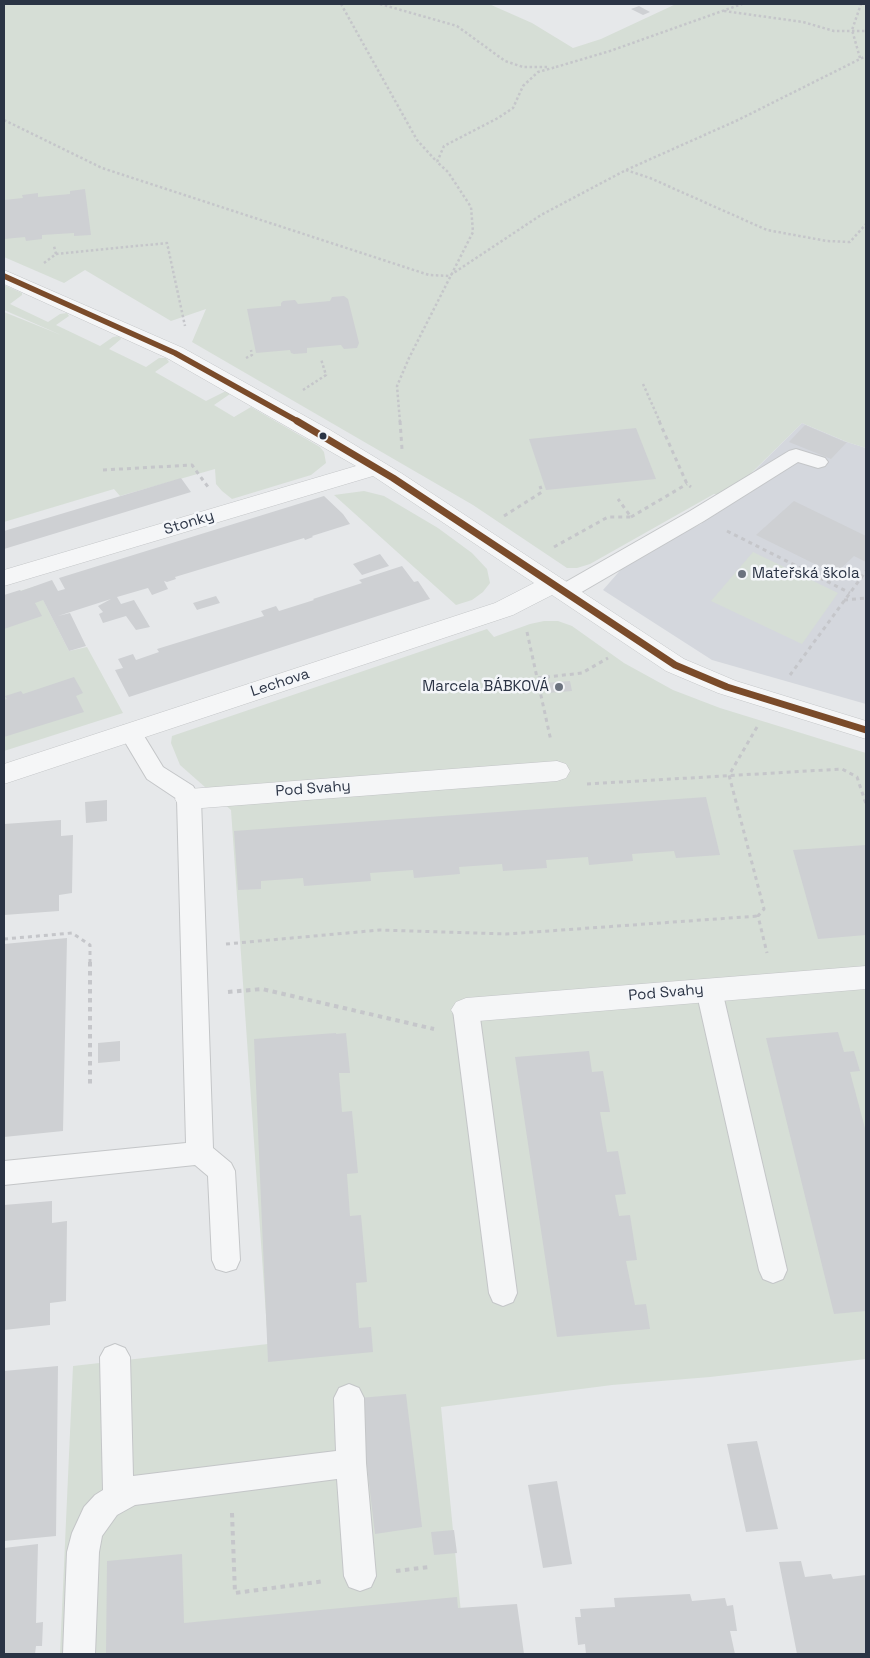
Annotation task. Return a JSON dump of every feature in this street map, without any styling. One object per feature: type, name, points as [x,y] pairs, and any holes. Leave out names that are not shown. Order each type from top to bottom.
[{"type":"street","points":[[4,276],[175,353],[322,435],[675,665],[709,680],[866,730]]},
{"type":"street","name":"Stonky","points":[[4,578],[375,468]]},
{"type":"street","name":"Lechova","points":[[4,774],[504,609],[535,594],[558,588]]},
{"type":"street","name":"Pod Svahy","points":[[189,799],[557,771]]},
{"type":"street","name":"Pod Svahy","points":[[466,1010],[866,978]]},
{"type":"lane","points":[[558,588],[697,516],[796,455],[818,462]]},
{"type":"lane","points":[[130,732],[154,773],[185,792],[189,799],[200,1153],[220,1171],[226,1260]]},
{"type":"lane","points":[[709,990],[772,1270]]},
{"type":"lane","points":[[466,1010],[503,1293]]},
{"type":"lane","points":[[4,1173],[200,1153]]},
{"type":"lane","points":[[115,1357],[118,1497]]},
{"type":"lane","points":[[348,1398],[360,1576]]},
{"type":"lane","points":[[79,1654],[82,1552],[87,1534],[95,1518],[106,1505],[130,1491],[351,1462]]},
{"type":"path","points":[[341,4],[417,140],[448,172],[471,207],[473,232],[449,276],[397,386],[403,452]]},
{"type":"path","points":[[380,4],[457,26],[505,61],[523,67],[556,67]]},
{"type":"path","points":[[437,162],[444,146],[498,118],[513,108],[523,86],[538,72],[610,52],[742,4]]},
{"type":"path","points":[[860,58],[852,30],[861,4]]},
{"type":"path","points":[[724,11],[803,22],[834,31],[866,31]]},
{"type":"path","points":[[4,120],[102,168],[429,275],[449,276],[542,215],[626,170],[738,120],[866,56]]},
{"type":"path","points":[[626,170],[650,178],[767,230],[828,241],[850,242],[866,224]]},
{"type":"path","points":[[43,264],[56,254],[167,242],[186,334]]},
{"type":"path","points":[[54,246],[56,254]]},
{"type":"path","points":[[296,395],[326,375],[321,360]]},
{"type":"path","points":[[103,470],[192,465],[209,490]]},
{"type":"path","points":[[549,550],[608,517],[631,516],[687,484]]},
{"type":"path","points":[[501,518],[542,492],[540,486]]},
{"type":"path","points":[[618,498],[631,516]]},
{"type":"path","points":[[193,947],[380,930],[506,934],[758,916],[764,909],[729,774],[773,701],[866,571]]},
{"type":"path","points":[[844,600],[866,598]]},
{"type":"path","points":[[527,631],[557,771]]},
{"type":"path","points":[[538,678],[582,673],[612,656]]},
{"type":"path","points":[[758,916],[776,985]]},
{"type":"path","points":[[4,940],[72,932],[90,946],[90,1086]]},
{"type":"path","points":[[231,1478],[235,1593],[429,1567]]},
{"type":"shaded area","points":[[4,4],[489,4],[532,23],[573,48],[601,39],[676,4],[866,4],[866,448],[802,423],[728,496],[714,494],[590,564],[577,568],[567,568],[473,505],[192,342],[206,309],[171,321],[85,270],[64,283],[4,257]]},
{"type":"shaded area","points":[[4,285],[22,293],[10,304],[48,322],[60,314],[67,313],[69,316],[56,325],[100,346],[113,337],[119,336],[121,339],[109,349],[146,367],[159,358],[166,358],[169,362],[155,372],[206,401],[226,391],[230,394],[214,405],[234,417],[251,407],[320,447],[324,452],[326,463],[311,475],[232,499],[216,484],[215,469],[120,496],[114,489],[4,522],[4,312],[61,335],[4,310]]},
{"type":"shaded area","name":"Mateřská škola","points":[[802,423],[866,448],[866,704],[712,660],[603,590],[631,558],[701,524]]},
{"type":"shaded area","points":[[364,491],[384,496],[438,528],[472,553],[487,569],[490,583],[483,592],[472,600],[456,605],[334,495]]},
{"type":"shaded area","points":[[753,552],[838,593],[802,644],[711,601]]},
{"type":"shaded area","points":[[36,586],[69,651],[87,647],[123,713],[4,751],[4,596]]},
{"type":"shaded area","points":[[544,621],[558,621],[572,626],[624,663],[673,690],[720,708],[866,753],[866,1359],[710,1377],[612,1385],[441,1407],[465,1654],[60,1654],[73,1366],[268,1344],[231,810],[180,765],[171,743],[172,736],[487,629],[494,637]]},
{"type":"building","points":[[639,6],[650,12],[643,15],[631,9]]},
{"type":"building","points":[[85,189],[91,235],[74,236],[74,233],[42,235],[42,239],[26,241],[25,237],[4,239],[4,200],[23,198],[22,195],[38,193],[38,197],[70,194],[70,191]]},
{"type":"building","points":[[344,296],[348,299],[359,343],[357,348],[344,349],[341,345],[307,348],[307,353],[294,354],[290,350],[256,353],[247,309],[281,306],[283,301],[295,300],[298,304],[330,301],[332,297]]},
{"type":"building","points":[[805,425],[847,442],[831,459],[789,442]]},
{"type":"building","points":[[636,428],[656,479],[546,490],[529,439]]},
{"type":"building","points":[[181,478],[191,492],[4,549],[4,531]]},
{"type":"building","points":[[324,496],[343,514],[350,524],[305,540],[304,538],[175,577],[176,579],[164,581],[168,589],[152,595],[148,588],[117,597],[121,604],[134,600],[150,627],[136,630],[126,616],[103,623],[99,614],[103,612],[98,606],[111,599],[58,616],[70,613],[86,646],[69,651],[43,600],[35,603],[42,616],[4,629],[4,595],[52,580],[58,591],[65,589],[59,578]]},
{"type":"building","points":[[794,501],[866,536],[866,562],[854,556],[835,574],[756,535]]},
{"type":"building","points":[[380,554],[389,566],[362,575],[353,564]]},
{"type":"building","points":[[402,566],[414,582],[418,581],[430,599],[129,697],[115,670],[123,668],[118,659],[133,654],[136,660],[159,652],[157,649],[264,616],[261,611],[276,606],[279,611],[314,600],[362,583],[359,580]]},
{"type":"building","points":[[216,596],[220,603],[197,610],[193,603]]},
{"type":"building","points":[[74,677],[83,693],[76,696],[84,712],[4,737],[4,700],[7,699],[5,696],[21,691],[23,694]]},
{"type":"building","points":[[570,681],[572,691],[547,693],[545,683]]},
{"type":"building","points":[[706,797],[720,855],[676,858],[674,851],[632,854],[633,861],[589,865],[588,857],[546,860],[547,868],[503,871],[502,864],[459,867],[460,874],[414,878],[413,870],[370,873],[371,881],[304,886],[303,878],[261,881],[261,889],[238,890],[234,831]]},
{"type":"building","points":[[107,800],[107,821],[86,823],[85,802]]},
{"type":"building","points":[[61,820],[61,836],[73,835],[72,893],[59,895],[59,911],[4,915],[4,824]]},
{"type":"building","points":[[866,845],[866,935],[818,939],[793,850]]},
{"type":"building","points":[[67,938],[63,1131],[4,1137],[4,944]]},
{"type":"building","points":[[838,1032],[844,1052],[854,1051],[860,1071],[850,1072],[866,1132],[866,1311],[834,1314],[766,1038]]},
{"type":"building","points":[[346,1033],[350,1073],[339,1073],[342,1112],[352,1111],[358,1173],[347,1174],[350,1216],[361,1215],[367,1282],[356,1283],[359,1328],[371,1327],[373,1352],[268,1362],[254,1039]]},
{"type":"building","points":[[120,1041],[120,1061],[98,1063],[98,1043]]},
{"type":"building","points":[[589,1051],[592,1072],[603,1071],[610,1112],[600,1112],[607,1152],[618,1151],[626,1194],[615,1195],[619,1216],[630,1215],[637,1260],[626,1261],[635,1305],[646,1304],[650,1329],[557,1337],[515,1057]]},
{"type":"building","points":[[52,1201],[52,1223],[67,1221],[66,1301],[50,1303],[50,1325],[4,1330],[4,1205]]},
{"type":"building","points":[[58,1366],[56,1536],[4,1541],[4,1371]]},
{"type":"building","points":[[406,1394],[422,1527],[375,1534],[359,1398]]},
{"type":"building","points":[[757,1441],[778,1529],[746,1532],[727,1444]]},
{"type":"building","points":[[557,1481],[572,1564],[543,1568],[528,1485]]},
{"type":"building","points":[[454,1530],[457,1553],[434,1555],[431,1532]]},
{"type":"building","points":[[38,1544],[36,1623],[43,1622],[42,1646],[36,1646],[35,1654],[4,1654],[4,1548]]},
{"type":"building","points":[[182,1554],[184,1623],[457,1597],[458,1608],[517,1604],[524,1654],[106,1654],[107,1561]]},
{"type":"building","points":[[801,1561],[805,1577],[831,1574],[833,1579],[866,1575],[866,1654],[797,1654],[779,1562]]},
{"type":"building","points":[[690,1594],[692,1601],[725,1598],[727,1606],[733,1605],[737,1631],[730,1631],[735,1654],[586,1654],[585,1644],[578,1645],[575,1617],[581,1617],[580,1609],[615,1607],[614,1598]]},
{"type":"transit line","points":[[4,276],[175,353],[322,435],[393,478],[675,665],[727,687],[866,730]]},
{"type":"place","name":"Mateřská škola","points":[[742,574]]},
{"type":"place","name":"Marcela BÁBKOVÁ","points":[[559,687]]}]
